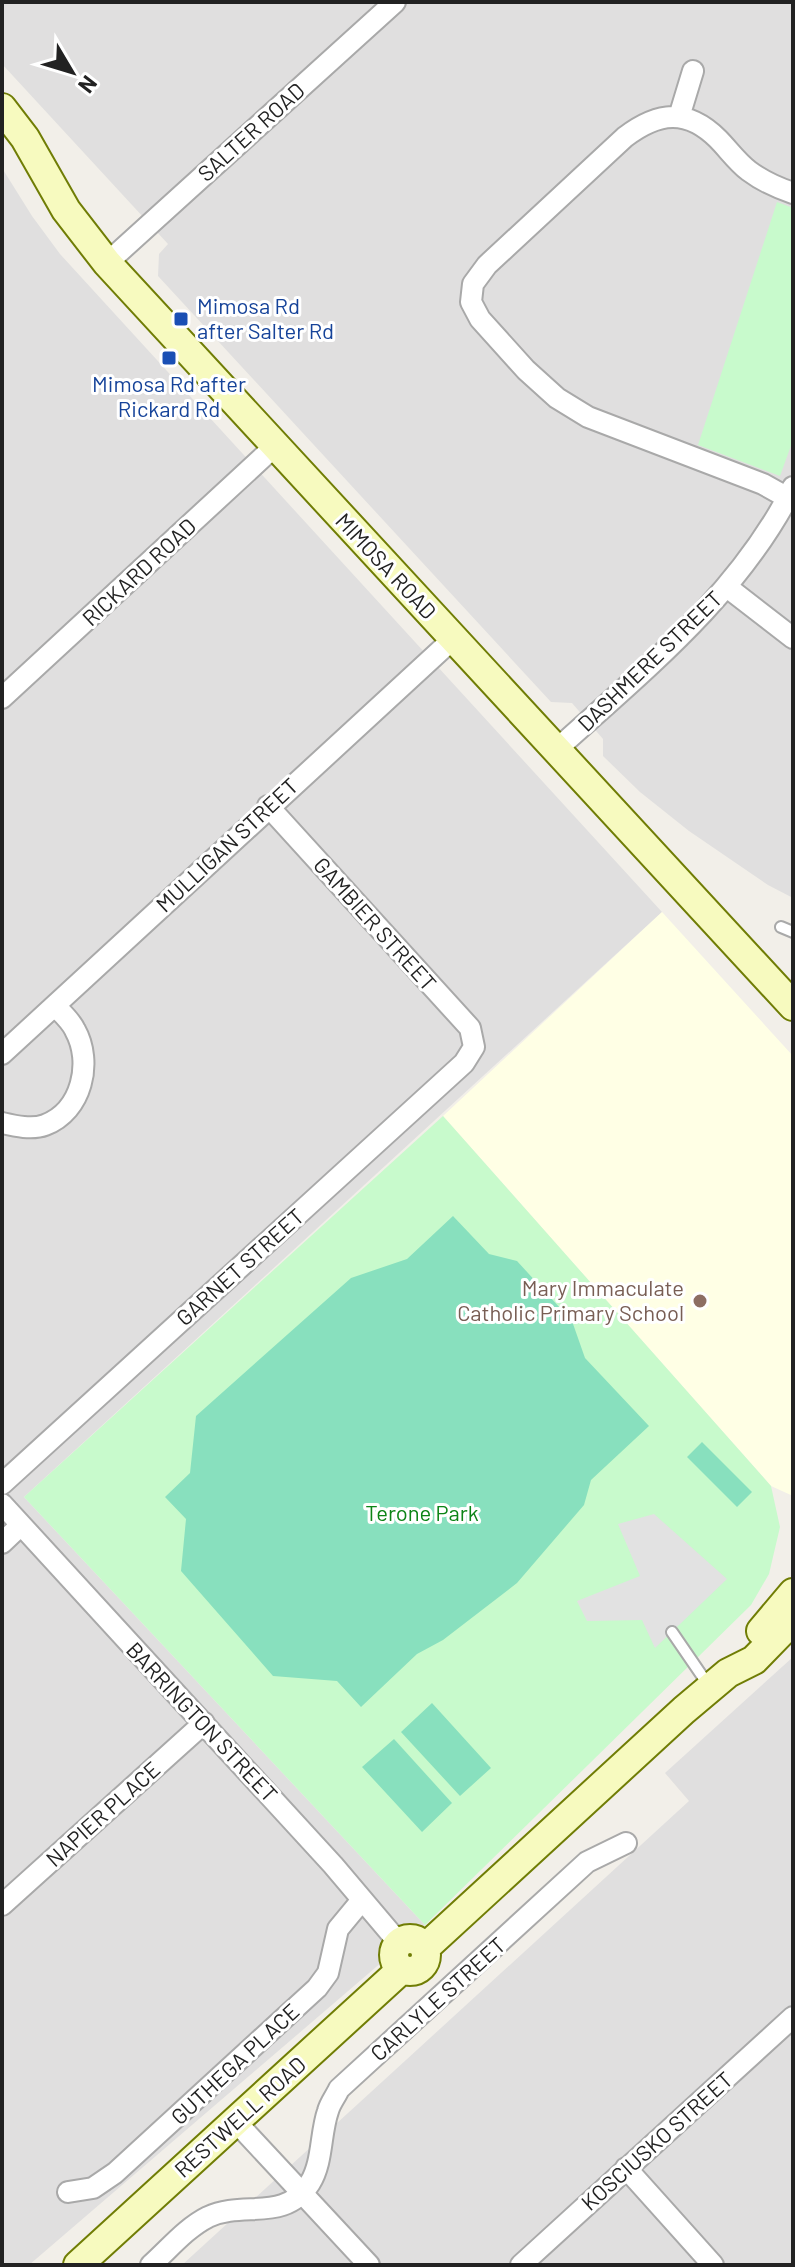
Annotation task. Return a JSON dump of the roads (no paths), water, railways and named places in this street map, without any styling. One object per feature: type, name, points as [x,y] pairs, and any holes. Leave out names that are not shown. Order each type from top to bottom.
[{"type":"main road","name":"MIMOSA ROAD","points":[[2,108],[25,138],[66,210],[107,263],[793,1006]]},
{"type":"main road","name":"RESTWELL ROAD","points":[[78,2265],[236,2122],[409,1953],[719,1680],[793,1593]]},
{"type":"main road","name":"RESTWELL ROAD","points":[[719,1680],[754,1660],[793,1620]]},
{"type":"street","name":"SALTER ROAD","points":[[107,263],[395,2]]},
{"type":"street","points":[[679,117],[693,71]]},
{"type":"street","points":[[790,492],[588,417],[557,398],[526,370],[480,319],[471,302],[473,284],[487,265],[625,137],[647,121],[665,116],[699,123],[748,170],[793,193]]},
{"type":"street","name":"RICKARD ROAD","points":[[2,698],[275,446]]},
{"type":"street","name":"DASHMERE STREET","points":[[556,750],[669,649],[727,587],[752,556],[790,492]]},
{"type":"street","points":[[727,587],[793,638]]},
{"type":"street","name":"MULLIGAN STREET","points":[[2,1054],[454,638]]},
{"type":"street","name":"GAMBIER STREET","points":[[268,806],[470,1028],[474,1047]]},
{"type":"street","points":[[2,1123],[21,1127],[45,1125],[64,1111],[81,1088],[85,1062],[76,1030],[55,1006]]},
{"type":"street","name":"GARNET STREET","points":[[2,1484],[464,1063],[474,1047]]},
{"type":"street","name":"BARRINGTON STREET","points":[[2,1504],[204,1723],[409,1953]]},
{"type":"street","points":[[2,1543],[21,1525]]},
{"type":"street","name":"NAPIER PLACE","points":[[2,1905],[204,1723]]},
{"type":"street","name":"CARLYLE STREET","points":[[302,2193],[314,2175],[328,2110],[339,2089],[587,1862],[626,1843]]},
{"type":"street","name":"GUTHEGA PLACE","points":[[68,2192],[93,2188],[115,2173],[317,1988],[328,1973],[338,1929],[362,1900]]},
{"type":"street","name":"KOSCIUSKO STREET","points":[[521,2265],[793,2017]]},
{"type":"street","points":[[236,2122],[369,2265]]},
{"type":"street","points":[[626,2168],[713,2265]]},
{"type":"street","points":[[151,2265],[210,2216],[286,2206],[302,2193]]},
{"type":"lane","points":[[781,927],[793,932]]},
{"type":"lane","points":[[672,1632],[719,1680]]},
{"type":"place","name":"Mimosa Rd after Salter Rd","points":[[181,319]]},
{"type":"place","name":"Mimosa Rd after Rickard Rd","points":[[169,358]]},
{"type":"place","name":"Mary Immaculate Catholic Primary School","points":[[700,1301]]},
{"type":"park label","name":"Terone Park","points":[[422,1513]]}]
